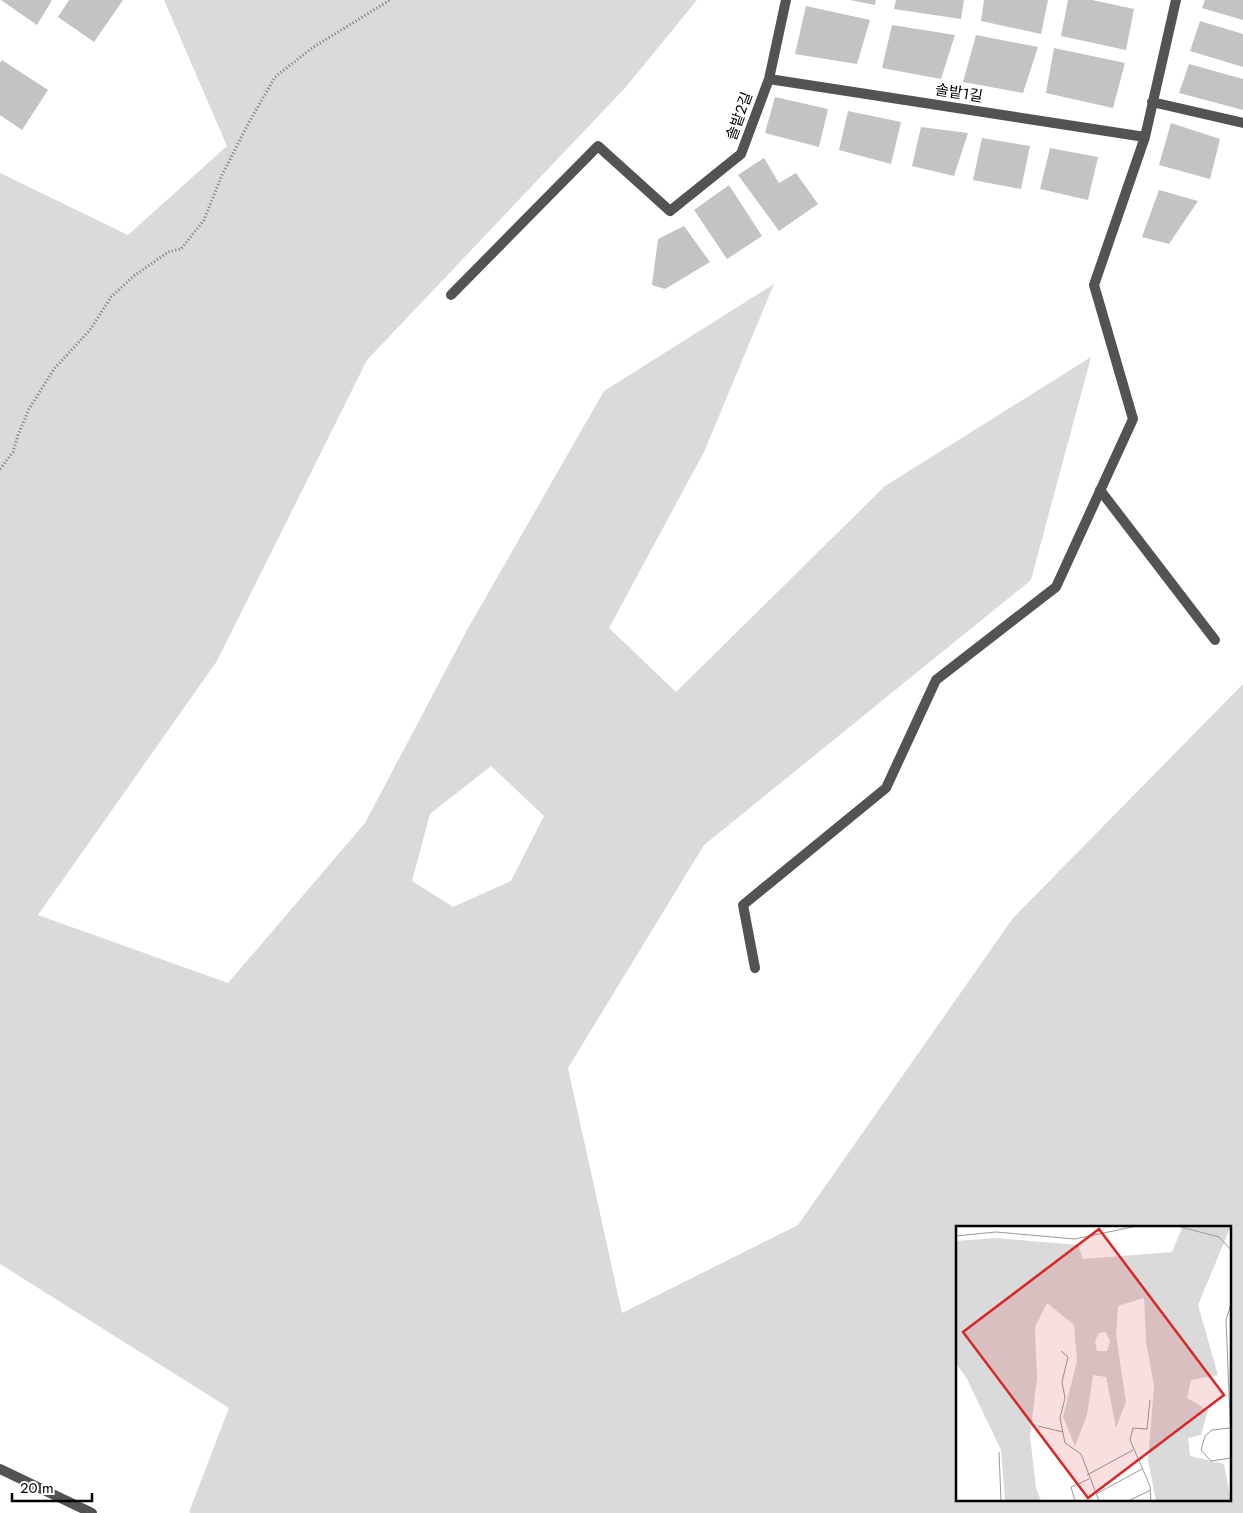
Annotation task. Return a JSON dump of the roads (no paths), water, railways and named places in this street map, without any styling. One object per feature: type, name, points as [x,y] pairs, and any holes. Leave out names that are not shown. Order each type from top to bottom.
[{"type":"street","name":"솔밭2길","points":[[451,296],[598,146],[670,211],[741,154],[769,79],[786,0]]},
{"type":"street","points":[[755,968],[743,905],[886,788],[936,680],[1056,587],[1133,419],[1094,285],[1145,136],[1176,0]]},
{"type":"street","name":"솔밭1길","points":[[769,79],[1145,136]]},
{"type":"street","points":[[1152,102],[1243,123]]},
{"type":"street","points":[[1100,490],[1215,640]]},
{"type":"street","points":[[0,1469],[92,1513]]}]
